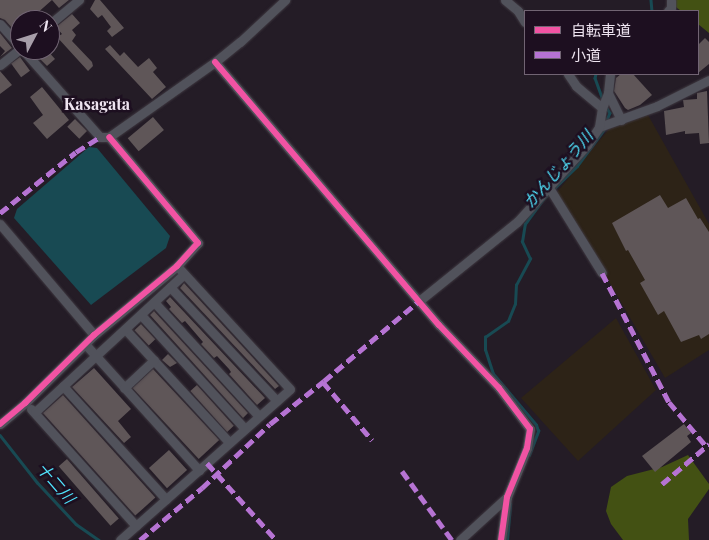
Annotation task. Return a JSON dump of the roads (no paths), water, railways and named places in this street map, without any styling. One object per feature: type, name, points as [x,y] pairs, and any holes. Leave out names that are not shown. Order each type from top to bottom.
[{"type":"street","points":[[60,16],[79,0]]},
{"type":"street","points":[[32,60],[100,137],[109,137],[215,62],[240,42],[285,0]]},
{"type":"street","points":[[505,0],[518,11],[524,20]]},
{"type":"street","points":[[0,24],[10,35]]},
{"type":"street","points":[[0,65],[10,57]]},
{"type":"street","points":[[215,62],[419,301],[499,388],[530,430],[527,448],[508,497],[501,540]]},
{"type":"street","points":[[569,75],[576,86],[602,108]]},
{"type":"street","points":[[419,301],[517,222],[548,186],[588,145],[599,127],[602,108],[608,93],[610,75]]},
{"type":"street","points":[[599,127],[657,106],[709,80]]},
{"type":"street","points":[[608,93],[621,120]]},
{"type":"street","points":[[0,424],[25,403],[86,345],[94,335],[177,266],[198,243],[109,137]]},
{"type":"street","points":[[548,186],[602,273]]},
{"type":"street","points":[[0,224],[94,335]]},
{"type":"street","points":[[120,540],[290,389],[177,266]]},
{"type":"street","points":[[35,412],[184,274]]},
{"type":"street","points":[[170,287],[277,401]]},
{"type":"street","points":[[154,302],[259,416]]},
{"type":"street","points":[[140,315],[245,428]]},
{"type":"street","points":[[125,329],[230,442]]},
{"type":"street","points":[[86,345],[199,470]]},
{"type":"street","points":[[124,388],[154,360]]},
{"type":"street","points":[[63,386],[166,499]]},
{"type":"street","points":[[25,403],[136,526]]},
{"type":"street","points":[[460,540],[508,497]]},
{"type":"water","points":[[89,147],[97,148],[170,236],[166,248],[91,305],[14,218],[17,209]]},
{"type":"waterway","name":"かんじょう川","points":[[651,0],[652,10]]},
{"type":"waterway","name":"かんじょう川","points":[[596,75],[595,78],[603,100]]},
{"type":"waterway","name":"かんじょう川","points":[[605,105],[610,113],[607,120]]},
{"type":"waterway","name":"かんじょう川","points":[[529,455],[538,431],[536,425],[493,374],[485,350],[485,337],[508,321],[515,304],[516,285],[530,259],[522,242],[525,224],[543,199],[577,166],[605,128]]},
{"type":"waterway","name":"十二川","points":[[0,435],[37,482],[76,524],[99,540]]},
{"type":"waterway","name":"かんじょう川","points":[[507,540],[510,504]]},
{"type":"district","name":"Kasagata","points":[[97,104]]}]
